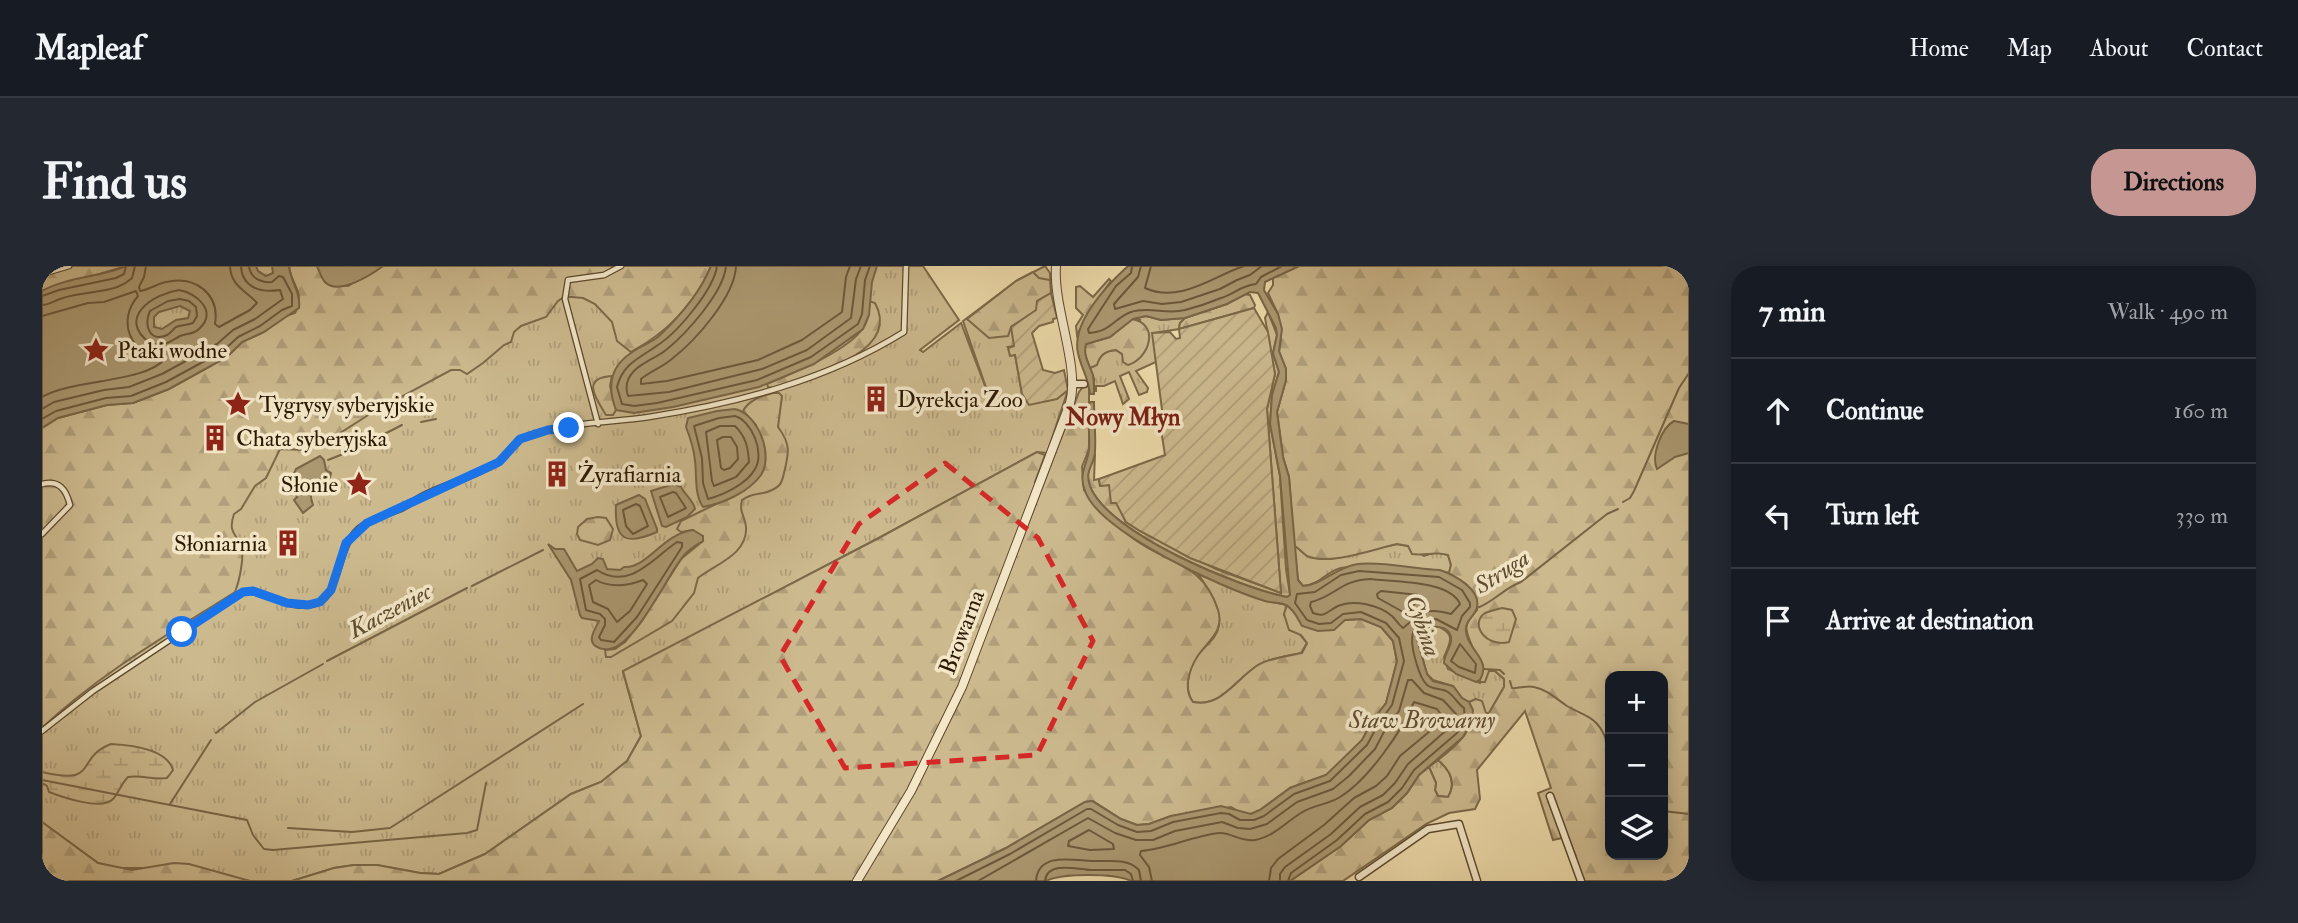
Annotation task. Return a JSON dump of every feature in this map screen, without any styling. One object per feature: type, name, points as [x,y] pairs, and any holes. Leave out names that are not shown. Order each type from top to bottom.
[{"type":"street","points":[[42,274],[69,266]]},
{"type":"street","points":[[598,424],[565,299],[568,281],[604,275],[621,266]]},
{"type":"street","points":[[42,731],[93,691],[243,592],[253,591],[287,603],[308,605],[320,602],[331,590],[346,543],[367,523],[499,462],[520,439],[548,430],[668,414],[756,394],[846,364],[904,332],[906,266]]},
{"type":"street","name":"Browarna","points":[[857,881],[911,791],[962,687],[1070,403],[1073,384],[1056,293],[1056,266]]},
{"type":"street","points":[[1073,384],[1084,384]]},
{"type":"street","points":[[42,484],[52,482],[62,486],[70,505],[42,534]]},
{"type":"street","points":[[1550,796],[1581,881]]},
{"type":"street","points":[[1359,877],[1428,829],[1459,824],[1477,881]]},
{"type":"highlighted area","points":[[945,463],[1038,538],[1093,641],[1037,755],[845,768],[780,656],[859,524]]},
{"type":"green space","points":[[42,266],[923,266],[959,320],[920,350],[923,352],[961,323],[990,399],[963,321],[1016,281],[1045,266],[1050,273],[1051,293],[1037,301],[1014,346],[1008,347],[1015,354],[1022,394],[1056,399],[1068,390],[1047,453],[1037,452],[623,672],[641,736],[627,761],[601,782],[571,794],[485,854],[439,874],[377,865],[354,865],[292,881],[250,881],[145,868],[117,868],[98,863],[42,822]]},
{"type":"green space","points":[[42,266],[126,266],[42,291]]},
{"type":"green space","points":[[289,266],[317,266],[325,282],[348,286],[383,266],[711,266],[697,293],[678,316],[656,336],[631,352],[617,341],[612,322],[595,304],[583,298],[564,297],[546,317],[521,326],[514,332],[511,342],[467,374],[460,370],[451,370],[373,412],[329,440],[303,450],[280,449],[266,478],[255,486],[232,520],[233,532],[241,546],[242,556],[235,592],[111,672],[42,728],[42,428],[58,418],[107,405],[133,403],[169,389],[227,357],[242,342],[295,313],[299,299]]},
{"type":"green space","points":[[1299,266],[1689,266],[1689,881],[1578,881],[1562,838],[1553,840],[1538,793],[1551,788],[1525,711],[1477,770],[1480,799],[1475,809],[1449,813],[1426,824],[1343,881],[1290,881],[1341,846],[1369,820],[1392,808],[1429,767],[1438,796],[1448,797],[1452,786],[1451,777],[1438,760],[1452,749],[1469,727],[1472,711],[1469,702],[1476,699],[1482,701],[1486,713],[1489,713],[1504,687],[1504,679],[1495,671],[1489,671],[1485,682],[1476,682],[1480,680],[1466,630],[1468,621],[1477,610],[1467,585],[1449,573],[1451,565],[1448,555],[1412,554],[1408,546],[1397,544],[1339,558],[1316,559],[1307,556],[1294,545],[1289,477],[1283,457],[1277,412],[1286,380],[1286,369],[1279,352],[1281,340],[1278,314],[1268,293],[1273,285],[1273,278]]},
{"type":"green space","points":[[1033,272],[1039,278],[1050,280],[1051,293],[1037,301],[1037,310],[1011,327],[1008,336],[989,338],[967,319],[1016,281]]},
{"type":"green space","points":[[1109,279],[1111,281],[1077,335],[1076,326],[1083,315],[1076,308],[1076,287],[1080,286],[1093,297]]},
{"type":"green space","points":[[1051,293],[1057,318],[1039,326],[1032,333],[1043,370],[1055,373],[1064,370],[1068,390],[1057,399],[1029,405],[1022,394],[1015,355],[1010,356],[1008,348],[1014,346],[1011,327],[1036,310],[1037,301]]},
{"type":"green space","points":[[1244,294],[1250,295],[1254,308],[1179,329],[1185,318],[1227,304]]},
{"type":"green space","points":[[869,301],[875,303],[880,321],[876,336],[864,349],[827,370],[768,387],[767,384],[819,361],[856,337],[866,322]]},
{"type":"green space","points":[[1254,308],[1268,332],[1275,374],[1267,409],[1281,593],[1190,558],[1140,531],[1126,522],[1116,503],[1111,503],[1109,485],[1100,486],[1099,479],[1165,455],[1152,333],[1170,332],[1176,339],[1180,338],[1179,329]]},
{"type":"green space","points":[[1268,312],[1277,335],[1273,353],[1279,372],[1272,395],[1270,424],[1280,476],[1290,595],[1287,597],[1206,569],[1142,536],[1116,518],[1097,498],[1088,479],[1095,454],[1094,480],[1099,479],[1100,486],[1109,485],[1126,522],[1216,569],[1281,593],[1267,409],[1275,374],[1265,318]]},
{"type":"green space","points":[[1146,316],[1161,320],[1185,318],[1179,329],[1153,333],[1156,362],[1136,371],[1148,388],[1147,392],[1139,395],[1129,372],[1120,376],[1129,399],[1123,404],[1115,381],[1096,386],[1094,391],[1090,368],[1106,353],[1116,350],[1122,354],[1140,320],[1132,319]]},
{"type":"green space","points":[[1132,319],[1141,322],[1149,334],[1149,341],[1142,356],[1128,365],[1123,362],[1122,354],[1116,350],[1104,354],[1097,365],[1090,368],[1084,351],[1086,344],[1110,337]]},
{"type":"green space","points":[[612,376],[610,386],[616,410],[613,415],[606,415],[593,390],[596,380]]},
{"type":"green space","points":[[1089,386],[1089,449],[1082,467],[1084,490],[1134,539],[1194,573],[1212,594],[1218,610],[1220,618],[1217,630],[1197,657],[1190,674],[1188,691],[1193,702],[1203,703],[1220,697],[1258,665],[1279,657],[1302,653],[1307,643],[1301,635],[1289,630],[1284,614],[1287,605],[1296,614],[1345,620],[1361,619],[1381,627],[1393,641],[1397,662],[1386,703],[1362,740],[1339,765],[1326,775],[1290,788],[1251,814],[1241,813],[1231,807],[1171,816],[1149,824],[1137,825],[1121,819],[1093,801],[1085,802],[1006,848],[938,881],[861,881],[914,792],[960,700],[1079,392],[1083,387]]},
{"type":"green space","points":[[773,393],[782,396],[778,427],[788,449],[781,483],[768,492],[750,495],[742,500],[741,509],[746,527],[742,544],[730,557],[698,578],[694,593],[672,621],[611,657],[606,657],[605,650],[615,649],[625,642],[642,621],[681,559],[703,541],[693,530],[681,532],[677,529],[681,521],[745,490],[756,425],[743,411],[752,401]]},
{"type":"green space","points":[[1037,452],[1045,455],[1036,484],[954,698],[909,789],[853,881],[292,881],[354,865],[377,865],[439,874],[485,854],[571,794],[601,782],[627,761],[641,736],[623,671]]},
{"type":"green space","points":[[606,518],[613,529],[610,540],[598,545],[580,540],[578,527],[587,519]]},
{"type":"green space","points":[[1397,544],[1408,546],[1424,556],[1436,552],[1448,555],[1451,565],[1449,573],[1411,568],[1359,567],[1338,569],[1308,585],[1303,586],[1298,580],[1294,545],[1306,555],[1331,559]]},
{"type":"green space","points":[[1198,574],[1266,601],[1287,605],[1284,615],[1307,643],[1301,653],[1258,665],[1212,701],[1193,702],[1188,691],[1192,667],[1197,656],[1216,634],[1219,625],[1216,604]]},
{"type":"green space","points":[[1502,608],[1512,610],[1516,619],[1509,642],[1493,642],[1479,629],[1480,618],[1485,613]]},
{"type":"green space","points":[[1435,625],[1449,634],[1449,646],[1444,657],[1448,669],[1480,683],[1489,671],[1495,671],[1504,679],[1504,687],[1489,713],[1486,714],[1476,699],[1469,702],[1462,698],[1453,686],[1433,680],[1427,674],[1417,639],[1427,627]]},
{"type":"green space","points":[[111,744],[137,747],[156,753],[169,763],[173,770],[167,778],[128,777],[113,799],[100,804],[82,802],[49,792],[47,786],[42,783],[42,772],[72,776],[80,773],[93,756]]},
{"type":"green space","points":[[1438,760],[1451,777],[1452,786],[1448,797],[1438,796],[1435,790],[1436,783],[1429,767]]},
{"type":"green space","points":[[42,822],[98,863],[132,870],[174,863],[189,864],[250,881],[42,881]]},
{"type":"water","points":[[126,266],[256,266],[258,271],[266,276],[273,273],[272,266],[289,266],[299,308],[264,332],[242,342],[227,357],[169,389],[133,403],[107,405],[58,418],[42,428],[42,291],[63,282]],"holes":[[[180,306],[190,311],[188,318],[176,320],[162,329],[154,327],[154,317],[159,312]]]},
{"type":"water","points":[[317,266],[383,266],[354,283],[338,287],[325,282]]},
{"type":"water","points":[[711,266],[877,266],[872,282],[869,315],[863,329],[814,364],[759,387],[673,407],[634,413],[616,410],[611,386],[615,371],[634,351],[659,336],[689,304]]},
{"type":"water","name":"Staw Browarny","points":[[1128,266],[1299,266],[1265,282],[1264,290],[1278,314],[1282,329],[1279,351],[1286,369],[1286,380],[1277,412],[1283,457],[1289,477],[1298,580],[1303,586],[1310,585],[1350,566],[1377,564],[1440,570],[1465,584],[1477,600],[1476,611],[1467,623],[1466,631],[1469,642],[1482,662],[1483,673],[1480,680],[1476,682],[1456,674],[1444,663],[1451,641],[1448,631],[1432,627],[1421,633],[1417,639],[1427,674],[1433,681],[1453,686],[1462,698],[1469,702],[1473,710],[1471,723],[1463,737],[1419,775],[1407,793],[1392,808],[1369,820],[1341,846],[1290,881],[1131,881],[1113,876],[1088,875],[1064,876],[1046,881],[938,881],[1006,848],[1085,802],[1092,801],[1121,819],[1137,825],[1221,806],[1251,814],[1290,788],[1326,775],[1362,740],[1386,703],[1397,661],[1393,641],[1381,627],[1361,619],[1345,620],[1334,630],[1318,631],[1302,626],[1294,612],[1286,605],[1265,601],[1222,585],[1137,541],[1095,507],[1085,491],[1082,479],[1089,450],[1088,407],[1090,402],[1094,402],[1095,451],[1088,480],[1101,504],[1121,522],[1177,556],[1266,592],[1287,597],[1290,595],[1280,476],[1270,424],[1272,395],[1279,372],[1273,353],[1276,328],[1258,293],[1250,292],[1227,304],[1185,318],[1161,320],[1146,316],[1133,319],[1110,337],[1086,344],[1086,356],[1094,380],[1094,394],[1090,394],[1078,353],[1080,329],[1092,305]]},
{"type":"water","points":[[735,409],[751,419],[762,436],[765,467],[756,481],[742,492],[703,507],[696,485],[694,452],[686,427],[688,418]]},
{"type":"water","points":[[1674,421],[1689,424],[1689,453],[1675,457],[1657,469],[1655,457],[1658,443]]},
{"type":"water","points":[[320,456],[324,460],[326,470],[331,473],[330,477],[316,482],[313,486],[313,505],[303,513],[294,500],[297,497],[294,491],[297,489],[293,476],[296,469]]},
{"type":"water","points":[[674,484],[681,487],[695,509],[687,517],[666,527],[662,526],[651,491]]},
{"type":"water","points":[[639,495],[645,499],[657,532],[630,539],[624,537],[617,527],[616,505]]},
{"type":"water","points":[[693,530],[703,536],[703,541],[684,555],[637,627],[626,640],[615,647],[604,649],[595,646],[592,636],[599,621],[582,618],[580,615],[571,580],[548,544],[555,549],[564,549],[577,571],[598,558],[603,559],[607,569],[620,570],[640,563],[672,538]]},
{"type":"waterway","name":"Struga","points":[[1623,502],[1630,498],[1634,491],[1679,388],[1689,373]]},
{"type":"waterway","points":[[421,422],[436,419]]},
{"type":"waterway","points":[[328,460],[402,425]]},
{"type":"waterway","name":"Struga","points":[[1477,608],[1521,582],[1607,514],[1618,509]]},
{"type":"waterway","name":"Kaczeniec","points":[[472,586],[543,550]]},
{"type":"waterway","name":"Kaczeniec","points":[[327,661],[467,588]]},
{"type":"waterway","name":"Kaczeniec","points":[[216,733],[255,702],[323,664]]},
{"type":"waterway","points":[[1484,669],[1500,670],[1504,674]]},
{"type":"waterway","points":[[1510,681],[1512,688],[1531,687],[1543,690],[1589,717],[1605,737]]},
{"type":"waterway","points":[[288,828],[352,832],[390,828],[583,704]]},
{"type":"waterway","name":"Kaczeniec","points":[[170,804],[211,740]]},
{"type":"waterway","points":[[42,780],[247,820],[253,835],[264,849],[273,850],[477,830],[486,783]]},
{"type":"waterway","points":[[1668,812],[1689,814]]},
{"type":"place","name":"Ptaki wodne","points":[[96,350]]},
{"type":"place","name":"Dyrekcja Zoo","points":[[876,399]]},
{"type":"place","name":"Tygrysy syberyjskie","points":[[238,404]]},
{"type":"place","name":"Chata syberyjska","points":[[215,438]]},
{"type":"place","name":"Żyrafiarnia","points":[[557,474]]},
{"type":"place","name":"Słonie","points":[[359,484]]},
{"type":"place","name":"Słoniarnia","points":[[288,543]]},
{"type":"district","name":"Nowy Młyn","points":[[1123,417]]},
{"type":"route","points":[[182,632],[243,592],[253,591],[297,605],[320,602],[335,582],[346,543],[359,528],[424,495],[499,462],[520,439],[548,430],[569,428]]},
{"type":"water label","name":"Cybina","points":[[1423,626]]}]
